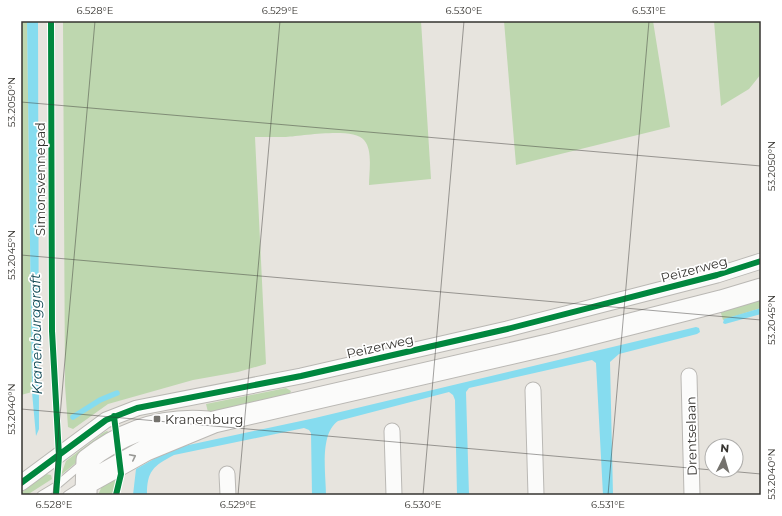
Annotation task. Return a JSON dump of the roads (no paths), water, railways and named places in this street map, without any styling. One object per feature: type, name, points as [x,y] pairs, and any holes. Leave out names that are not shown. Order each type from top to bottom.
[{"type":"street","name":"Peizerweg","points":[[21,483],[106,420],[120,413],[137,408],[301,376],[507,329],[717,275],[761,261]]},
{"type":"street","points":[[86,489],[146,450],[214,422],[306,402],[620,327],[761,289]]},
{"type":"street","points":[[301,376],[306,402]]},
{"type":"street","name":"Drentselaan","points":[[689,376],[692,495]]},
{"type":"street","points":[[533,390],[536,495]]},
{"type":"street","points":[[86,489],[87,460],[117,439],[144,428],[171,422],[192,420],[214,422]]},
{"type":"street","points":[[392,430],[394,495]]},
{"type":"street","points":[[227,474],[228,495]]},
{"type":"lane","points":[[41,495],[56,486],[87,460]]},
{"type":"lane","points":[[67,495],[86,489]]},
{"type":"water","points":[[27,21],[38,21],[39,429],[36,436],[32,392]]},
{"type":"water","points":[[761,308],[761,314],[725,324],[723,323],[724,319]]},
{"type":"water","points":[[696,327],[699,328],[700,332],[697,334],[619,354],[610,362],[613,495],[603,495],[596,363],[592,360],[469,388],[466,392],[469,495],[457,495],[455,400],[453,395],[449,392],[338,421],[332,427],[328,435],[326,445],[326,495],[312,495],[311,433],[309,430],[304,428],[174,455],[156,466],[153,470],[148,480],[147,495],[133,495],[136,469],[161,455],[184,446],[315,418]]},
{"type":"waterway","name":"Kranenburggraft","points":[[73,417],[100,400],[117,393]]},
{"type":"place","name":"Kranenburg","points":[[157,419]]}]
